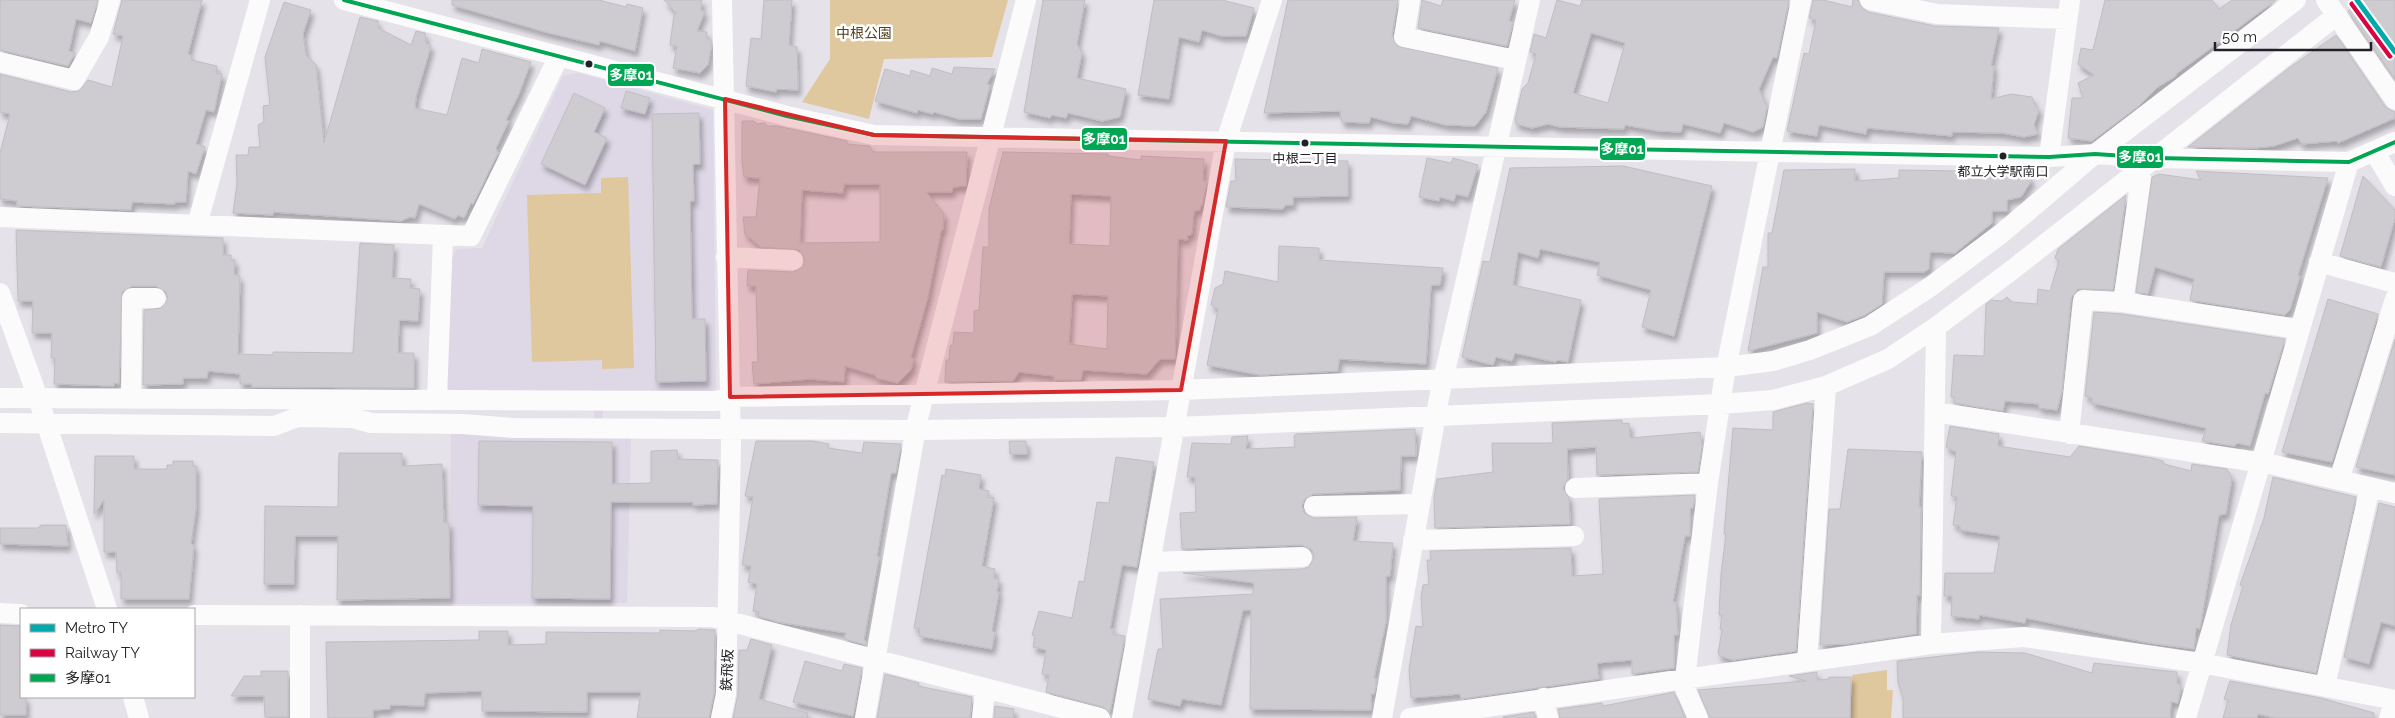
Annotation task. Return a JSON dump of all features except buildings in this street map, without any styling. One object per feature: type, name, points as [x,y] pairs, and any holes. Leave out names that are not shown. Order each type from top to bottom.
[{"type":"street","points":[[0,62],[74,80],[99,37],[110,0]]},
{"type":"street","points":[[197,225],[260,0]]},
{"type":"street","points":[[344,0],[787,116],[874,135],[2049,157],[2103,155],[2145,162],[2349,162],[2395,142]]},
{"type":"street","name":"鉄飛坂","points":[[721,718],[726,694],[729,622],[730,414],[722,0]]},
{"type":"street","points":[[865,718],[916,426],[1026,0]]},
{"type":"street","points":[[1122,718],[1226,141],[1272,0]]},
{"type":"street","points":[[1410,0],[1404,37],[1516,60]]},
{"type":"street","points":[[1382,718],[1442,382],[1530,0]]},
{"type":"street","points":[[1698,718],[1686,691],[1685,679],[1708,483],[1726,370],[1800,0]]},
{"type":"street","points":[[1870,0],[1937,14],[2069,10],[2049,157]]},
{"type":"street","points":[[0,398],[43,411],[274,426],[298,418],[353,418],[371,423],[463,424],[513,428],[730,414],[924,396],[1181,393],[1726,370],[1773,362],[1810,350],[1870,326],[1930,287],[2103,155],[2296,0]]},
{"type":"street","points":[[0,424],[43,411],[132,399],[717,401],[730,414],[916,426],[1176,423],[1773,400],[1826,386],[1888,359],[1936,327],[2145,162],[2332,8],[2395,100]]},
{"type":"street","points":[[0,217],[443,237],[472,236],[559,56]]},
{"type":"street","points":[[2374,151],[2395,186]]},
{"type":"street","points":[[2123,302],[2140,177],[2145,162]]},
{"type":"street","points":[[2186,718],[2349,162]]},
{"type":"street","points":[[437,399],[443,237]]},
{"type":"street","points":[[726,257],[793,260]]},
{"type":"street","points":[[2319,262],[2395,283]]},
{"type":"street","points":[[0,294],[43,411],[107,608]]},
{"type":"street","points":[[132,399],[132,298],[156,298]]},
{"type":"street","points":[[2339,480],[2395,299]]},
{"type":"street","points":[[2069,434],[2083,300],[2123,302],[2299,329]]},
{"type":"street","points":[[1931,644],[1936,327]]},
{"type":"street","points":[[1807,661],[1826,386]]},
{"type":"street","points":[[1935,412],[2261,462],[2395,493]]},
{"type":"street","points":[[1575,488],[1708,483]]},
{"type":"street","points":[[2324,686],[2370,488]]},
{"type":"street","points":[[1314,506],[1419,504]]},
{"type":"street","points":[[1413,540],[1574,536]]},
{"type":"street","points":[[1151,562],[1302,557]]},
{"type":"street","points":[[0,613],[20,614]]},
{"type":"street","points":[[195,615],[713,617],[875,661],[1100,718]]},
{"type":"street","points":[[300,616],[300,718]]},
{"type":"street","points":[[1410,718],[1931,644],[2024,637],[2201,663],[2395,700],[2389,718]]},
{"type":"street","points":[[982,718],[985,688]]},
{"type":"street","points":[[133,698],[139,718]]},
{"type":"street","points":[[1543,698],[1548,718]]},
{"type":"highlighted area","points":[[725,99],[874,135],[1226,141],[1181,390],[730,397]]},
{"type":"shaded area","points":[[579,73],[713,110],[716,388],[710,394],[603,393],[603,435],[631,436],[627,603],[450,604],[451,434],[594,435],[594,393],[451,391],[447,388],[450,260],[457,249],[482,248],[563,76]]},
{"type":"green space","name":"中根公園","points":[[830,0],[1008,0],[992,57],[884,59],[869,119],[802,102],[830,59]]},
{"type":"green space","points":[[628,177],[634,368],[602,369],[602,360],[532,362],[527,195],[601,193],[601,178]]},
{"type":"green space","points":[[1887,670],[1887,690],[1893,690],[1891,718],[1850,718],[1852,675]]},
{"type":"metro line","name":"TY","points":[[2357,0],[2395,52]]},
{"type":"rail line","name":"TY","points":[[2352,4],[2390,56]]},
{"type":"transit line","name":"多摩01","points":[[344,0],[787,116],[874,135],[2049,157],[2095,154],[2156,158],[2349,162],[2395,142]]},
{"type":"place","name":"中根二丁目","points":[[1305,143]]},
{"type":"place","name":"都立大学駅南口","points":[[2003,156]]}]
